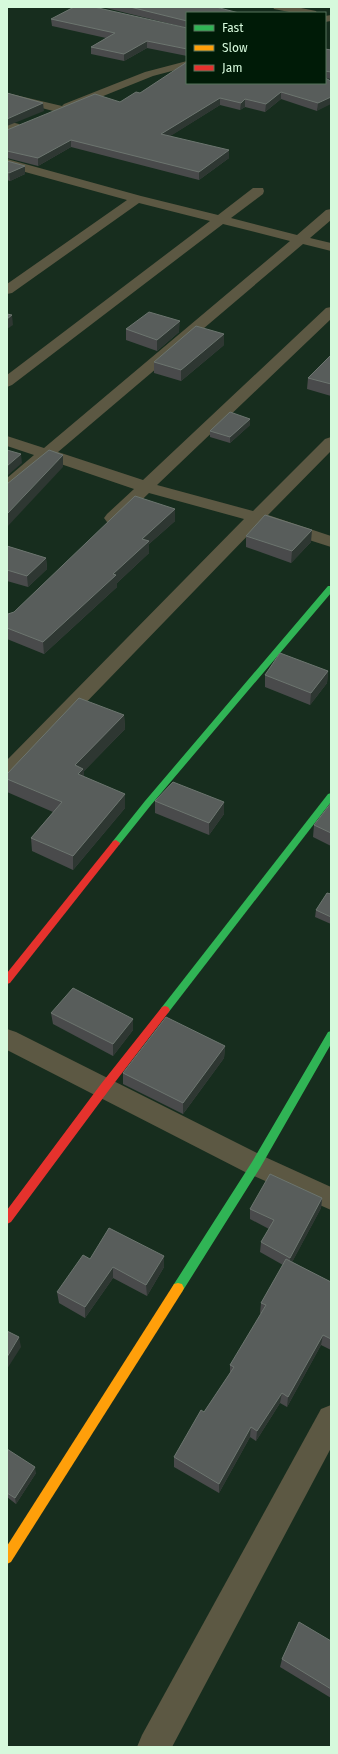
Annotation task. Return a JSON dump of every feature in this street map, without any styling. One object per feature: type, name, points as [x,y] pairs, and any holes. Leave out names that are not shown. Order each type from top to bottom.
[{"type":"street","points":[[278,7],[306,12]]},
{"type":"street","points":[[41,117],[149,74],[186,64]]},
{"type":"street","points":[[7,96],[61,109]]},
{"type":"street","points":[[10,128],[28,122]]},
{"type":"street","points":[[7,163],[137,199],[331,247]]},
{"type":"street","points":[[7,382],[258,191]]},
{"type":"street","points":[[7,290],[137,199]]},
{"type":"street","points":[[7,487],[331,213]]},
{"type":"street","points":[[101,529],[331,311]]},
{"type":"street","points":[[7,441],[146,486],[256,517],[331,542]]},
{"type":"street","points":[[7,772],[331,442]]},
{"type":"street","points":[[7,980],[148,803],[331,588]]},
{"type":"street","points":[[7,1219],[105,1087],[268,880],[331,796]]},
{"type":"street","points":[[7,1558],[256,1165],[331,1036]]},
{"type":"street","points":[[7,1039],[105,1087],[256,1165],[331,1199]]},
{"type":"street","points":[[154,1747],[331,1419]]},
{"type":"building","points":[[74,7],[94,7],[186,28],[186,49],[147,41],[124,54],[91,47],[115,33],[51,19]]},
{"type":"building","points":[[130,7],[216,7],[235,12],[186,12],[186,21]]},
{"type":"building","points":[[326,49],[331,50],[331,72],[326,71]]},
{"type":"building","points":[[186,63],[186,84],[326,84],[326,78],[331,81],[331,97],[318,103],[281,92],[266,104],[245,99],[241,103],[220,98],[161,134],[229,150],[199,172],[71,140],[38,158],[7,151],[7,130],[95,94],[120,102],[136,92],[140,93]]},
{"type":"building","points":[[7,93],[43,103],[7,119]]},
{"type":"building","points":[[7,161],[25,166],[9,173],[7,172]]},
{"type":"building","points":[[149,312],[180,321],[157,340],[126,329]]},
{"type":"building","points":[[7,314],[12,315],[7,319]]},
{"type":"building","points":[[196,326],[224,334],[181,370],[154,362]]},
{"type":"building","points":[[331,355],[331,384],[308,378]]},
{"type":"building","points":[[230,412],[250,419],[230,437],[210,431]]},
{"type":"building","points":[[7,450],[21,454],[7,466]]},
{"type":"building","points":[[49,450],[63,455],[7,514],[7,484]]},
{"type":"building","points":[[135,496],[175,509],[142,539],[149,541],[113,574],[116,575],[43,642],[7,628],[7,615],[14,612]]},
{"type":"building","points":[[265,515],[312,530],[292,551],[246,536]]},
{"type":"building","points":[[7,546],[46,558],[27,576],[7,570]]},
{"type":"building","points":[[280,653],[328,671],[311,693],[265,675]]},
{"type":"building","points":[[79,698],[124,715],[75,765],[83,769],[78,774],[125,794],[73,856],[31,838],[62,802],[7,779],[7,774]]},
{"type":"building","points":[[173,782],[224,802],[209,823],[155,801]]},
{"type":"building","points":[[331,803],[331,833],[314,825]]},
{"type":"building","points":[[327,893],[331,894],[331,917],[316,910]]},
{"type":"building","points":[[73,988],[133,1019],[113,1044],[51,1013]]},
{"type":"building","points":[[166,1017],[225,1046],[183,1103],[123,1073]]},
{"type":"building","points":[[270,1174],[322,1198],[290,1258],[261,1242],[274,1220],[250,1209]]},
{"type":"building","points":[[109,1228],[164,1256],[146,1285],[113,1267],[85,1307],[57,1292],[83,1255],[90,1259]]},
{"type":"building","points":[[286,1259],[331,1282],[331,1339],[323,1335],[288,1397],[282,1393],[257,1431],[251,1427],[219,1484],[174,1457],[201,1410],[204,1412],[234,1367],[230,1365],[266,1305],[261,1303]]},
{"type":"building","points":[[7,1331],[19,1337],[7,1357]]},
{"type":"building","points":[[7,1449],[35,1467],[15,1498],[7,1493]]},
{"type":"building","points":[[299,1622],[331,1641],[331,1689],[282,1659]]},
{"type":"traffic: fast","points":[[116,843],[148,803],[331,588]]},
{"type":"traffic: fast","points":[[165,1010],[331,796]]},
{"type":"traffic: fast","points":[[178,1288],[256,1165],[331,1035]]},
{"type":"traffic: slow","points":[[7,1558],[178,1288]]},
{"type":"traffic: jam","points":[[7,980],[116,843]]},
{"type":"traffic: jam","points":[[7,1219],[105,1087],[165,1010]]}]
